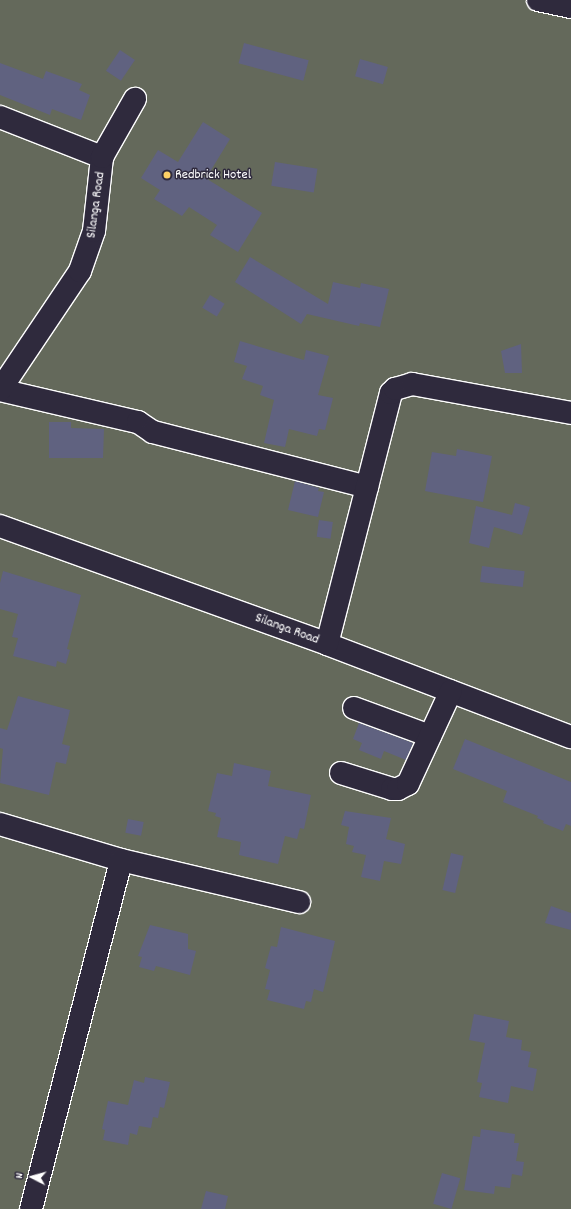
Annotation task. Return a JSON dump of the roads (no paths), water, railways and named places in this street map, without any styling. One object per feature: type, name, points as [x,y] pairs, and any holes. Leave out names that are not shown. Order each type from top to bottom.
[{"type":"street","points":[[538,0],[571,7]]},
{"type":"street","name":"Silanga Road","points":[[0,390],[80,271],[94,231],[102,157],[135,99]]},
{"type":"street","points":[[0,117],[102,157]]},
{"type":"street","points":[[327,644],[391,393],[401,385],[412,384],[571,413]]},
{"type":"street","points":[[0,390],[138,422],[153,432],[367,487]]},
{"type":"street","name":"Silanga Road","points":[[0,526],[327,644],[571,737]]},
{"type":"street","points":[[341,773],[392,789],[403,788],[408,784],[451,691]]},
{"type":"street","points":[[354,708],[430,736]]},
{"type":"street","points":[[0,824],[121,860],[299,902]]},
{"type":"street","points":[[31,1209],[121,860]]},
{"type":"place","name":"Redbrick Hotel","points":[[167,175]]}]
